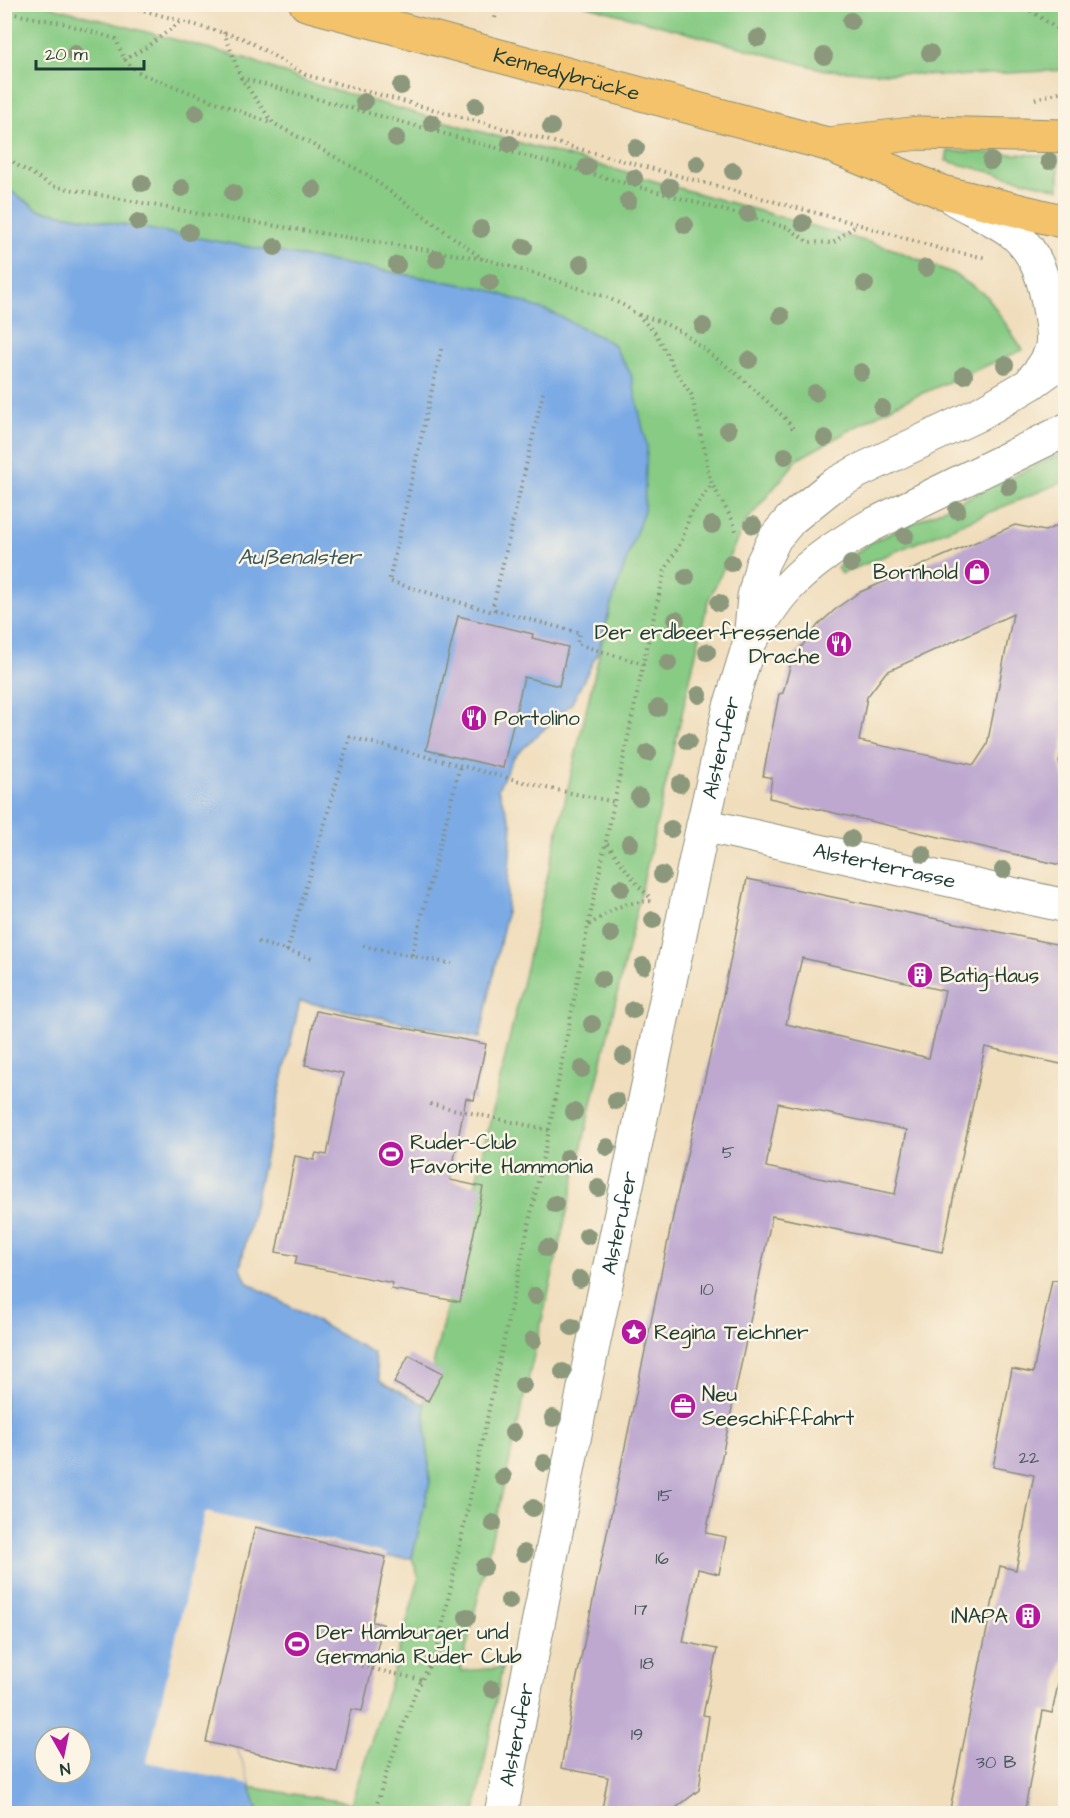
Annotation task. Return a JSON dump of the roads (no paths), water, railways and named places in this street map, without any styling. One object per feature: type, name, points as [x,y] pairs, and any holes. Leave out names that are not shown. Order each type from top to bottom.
[{"type":"main road","name":"Kennedybrücke","points":[[306,4],[827,144],[942,192],[1065,222]]},
{"type":"main road","name":"Kennedybrücke","points":[[827,144],[919,133],[1065,136]]},
{"type":"street","name":"Alsterufer","points":[[942,192],[1012,232],[1033,254],[1040,268],[1046,288],[1053,332],[1052,346],[1044,366],[1030,384]]},
{"type":"street","name":"Alsterufer","points":[[500,1811],[584,1388],[703,825],[729,710],[750,641],[754,597],[762,564],[775,538],[791,519],[832,486],[977,415],[1030,384],[1065,358]]},
{"type":"street","name":"Alsterufer","points":[[750,641],[787,587],[843,542],[870,526],[1065,430]]},
{"type":"street","name":"Alsterterrasse","points":[[703,825],[1065,906]]},
{"type":"water","name":"Außenalster","points":[[4,187],[39,210],[487,289],[555,314],[612,343],[631,374],[647,447],[644,510],[610,608],[598,652],[572,703],[513,758],[498,789],[512,825],[506,915],[480,1038],[300,1001],[240,1268],[248,1283],[373,1353],[380,1381],[424,1404],[430,1482],[412,1558],[386,1557],[255,1528],[206,1742],[237,1749],[258,1813],[5,1813]]},
{"type":"place","name":"Bornhold","points":[[977,572]]},
{"type":"place","name":"Der erdbeerfressende Drache","points":[[839,644]]},
{"type":"place","name":"Portolino","points":[[474,718]]},
{"type":"place","name":"Batig-Haus","points":[[920,975]]},
{"type":"place","name":"Ruder-Club Favorite Hammonia","points":[[391,1154]]},
{"type":"place","name":"Regina Teichner","points":[[634,1332]]},
{"type":"place","name":"Neu Seeschifffahrt","points":[[683,1406]]},
{"type":"place","name":"INAPA","points":[[1028,1616]]},
{"type":"place","name":"Der Hamburger und Germania Ruder Club","points":[[297,1644]]}]
